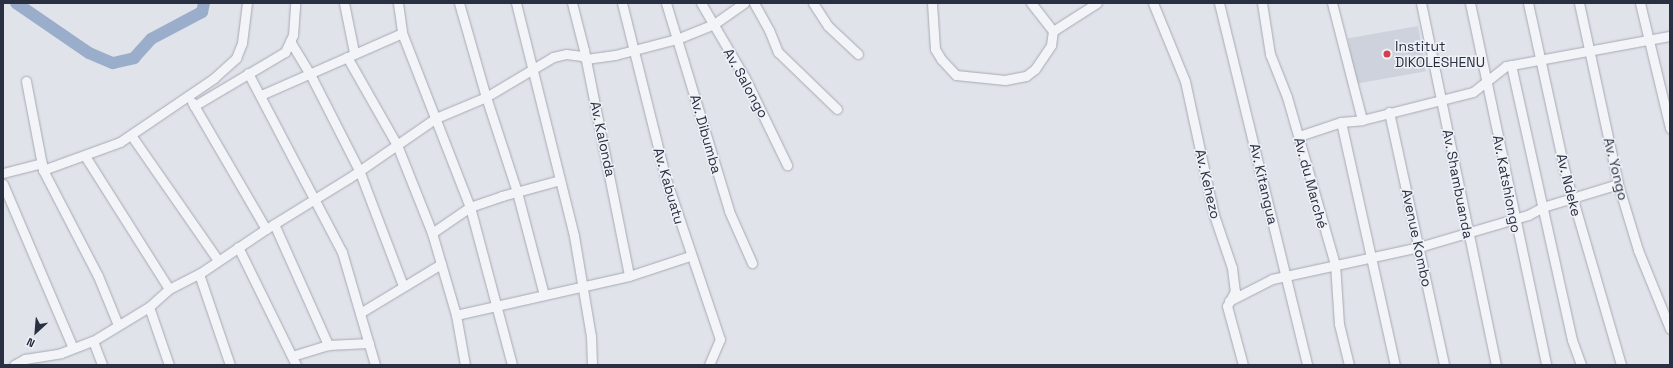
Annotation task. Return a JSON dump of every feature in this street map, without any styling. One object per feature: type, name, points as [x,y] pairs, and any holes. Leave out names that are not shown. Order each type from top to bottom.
[{"type":"street","points":[[3,173],[86,156],[131,135],[214,78],[236,58],[242,43],[247,3]]},
{"type":"street","points":[[194,106],[285,52],[293,35],[295,3]]},
{"type":"street","points":[[344,3],[351,54],[398,145],[432,233],[456,315],[465,365]]},
{"type":"street","points":[[398,3],[402,33],[470,207],[512,365]]},
{"type":"street","points":[[459,3],[486,97],[517,192],[544,295]]},
{"type":"street","points":[[516,3],[534,67],[583,285],[592,365]]},
{"type":"street","name":"Av. Kalonda","points":[[572,3],[586,59],[629,276]]},
{"type":"street","name":"Av. Kabuatu","points":[[622,3],[666,179],[690,256],[720,339],[709,365]]},
{"type":"street","name":"Av. Dibumba","points":[[666,3],[729,211],[752,263]]},
{"type":"street","name":"Av. Salongo","points":[[701,3],[745,78],[787,165]]},
{"type":"street","points":[[14,365],[25,359],[73,348],[93,341],[149,307],[169,290],[199,274],[270,226],[316,199],[436,118],[486,97],[553,57],[566,54],[582,56],[586,59],[633,50],[677,39],[714,24],[744,3]]},
{"type":"street","points":[[754,3],[769,30],[778,52],[837,109]]},
{"type":"street","points":[[813,3],[828,26],[858,54]]},
{"type":"street","points":[[932,3],[935,49],[941,59],[956,75],[965,78],[1005,80],[1026,76],[1035,69],[1051,45],[1053,31],[1031,3]]},
{"type":"street","points":[[1053,31],[1095,3]]},
{"type":"street","name":"Av. Kehezo","points":[[1154,3],[1185,81],[1195,119],[1214,215],[1232,268],[1235,291],[1229,301],[1229,318],[1243,365]]},
{"type":"street","name":"Av. Kitangua","points":[[1219,3],[1307,365]]},
{"type":"street","name":"Av. du Marché","points":[[1262,3],[1270,54],[1298,136],[1307,174],[1335,264],[1338,324],[1349,365]]},
{"type":"street","points":[[1332,3],[1362,120]]},
{"type":"street","name":"Av. Shambuanda","points":[[1421,3],[1496,365]]},
{"type":"street","name":"Av. Katshiongo","points":[[1470,3],[1514,219],[1546,365]]},
{"type":"street","name":"Av. Ndeke","points":[[1528,3],[1572,200],[1621,365]]},
{"type":"street","name":"Av. Yongo","points":[[1579,3],[1618,184],[1638,250],[1670,329]]},
{"type":"street","points":[[1640,3],[1670,128]]},
{"type":"street","points":[[261,95],[310,74],[351,54],[402,33]]},
{"type":"street","points":[[1298,136],[1340,122],[1362,120],[1473,92],[1486,80],[1511,65],[1540,61],[1589,49],[1670,36]]},
{"type":"street","points":[[290,41],[310,74],[359,170],[403,286]]},
{"type":"street","points":[[1511,65],[1544,207],[1572,340],[1581,365]]},
{"type":"street","points":[[248,73],[316,199],[342,252],[375,365]]},
{"type":"street","points":[[26,82],[43,166],[98,276],[118,325]]},
{"type":"street","points":[[188,96],[270,226],[328,345]]},
{"type":"street","name":"Avenue Kombo","points":[[1389,112],[1444,365]]},
{"type":"street","points":[[1340,122],[1369,256],[1395,365]]},
{"type":"street","points":[[131,135],[218,260]]},
{"type":"street","points":[[86,156],[169,290]]},
{"type":"street","points":[[432,233],[470,207],[560,180]]},
{"type":"street","points":[[3,184],[73,348]]},
{"type":"street","points":[[1229,301],[1272,279],[1369,256],[1418,247],[1514,219],[1544,207],[1572,200],[1618,184]]},
{"type":"street","points":[[238,247],[296,365]]},
{"type":"street","points":[[456,315],[496,307],[583,285],[629,276],[690,256]]},
{"type":"street","points":[[360,313],[441,264]]},
{"type":"street","points":[[199,274],[230,365]]},
{"type":"street","points":[[149,307],[169,365]]},
{"type":"street","points":[[93,341],[102,365]]},
{"type":"street","points":[[292,356],[328,345],[369,343]]},
{"type":"shaded area","name":"Institut DIKOLESHENU","points":[[1418,26],[1426,71],[1356,84],[1348,38]]},
{"type":"waterway","points":[[16,3],[89,53],[113,63],[134,58],[151,39],[202,12],[204,3]]},
{"type":"place","name":"Institut DIKOLESHENU","points":[[1387,54]]}]
